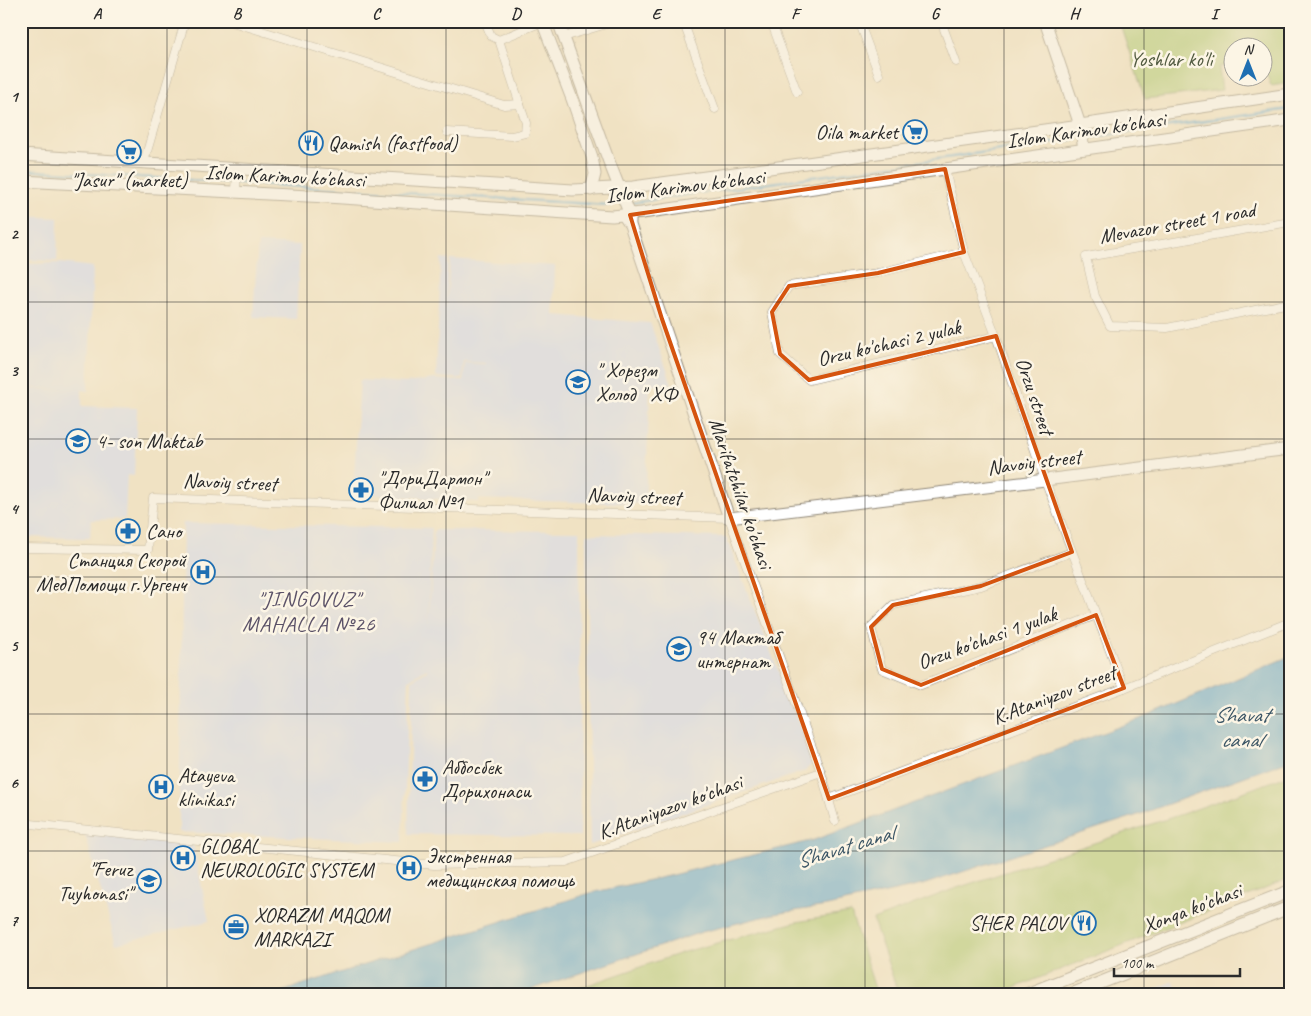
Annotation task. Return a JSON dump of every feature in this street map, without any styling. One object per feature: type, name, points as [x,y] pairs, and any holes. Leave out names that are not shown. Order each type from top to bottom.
[{"type":"main road","name":"Marifatchilar ko'chasi","points":[[558,21],[619,188],[729,518]]},
{"type":"main road","points":[[1044,21],[1080,125],[1084,149]]},
{"type":"main road","points":[[542,22],[592,157],[595,174],[591,190]]},
{"type":"main road","name":"Islom Karimov ko'chasi","points":[[21,155],[591,190],[619,188],[1080,125],[1290,94]]},
{"type":"main road","name":"Islom Karimov ko'chasi","points":[[21,181],[346,198],[628,218],[944,169],[1290,121]]},
{"type":"main road","name":"Navoiy street","points":[[729,518],[1290,449]]},
{"type":"main road","name":"Xonqa ko'chasi","points":[[1025,995],[1290,891]]},
{"type":"main road","name":"Xonqa ko'chasi","points":[[1070,995],[1290,907]]},
{"type":"street","points":[[144,162],[184,21]]},
{"type":"street","points":[[229,21],[504,105],[520,104]]},
{"type":"street","points":[[447,132],[512,136],[525,133],[526,123],[499,40],[491,36],[485,21]]},
{"type":"street","points":[[564,37],[616,21]]},
{"type":"street","points":[[683,21],[715,109]]},
{"type":"street","points":[[771,21],[797,92]]},
{"type":"street","points":[[858,21],[879,75]]},
{"type":"street","points":[[941,21],[956,62]]},
{"type":"street","points":[[499,40],[542,22]]},
{"type":"street","points":[[236,192],[238,168]]},
{"type":"street","name":"Orzu street","points":[[944,169],[964,252],[996,336],[1044,480],[1124,688]]},
{"type":"street","name":"Mevazor street 1 road","points":[[1290,222],[1086,257],[1094,296],[1110,326],[1167,328],[1290,303]]},
{"type":"street","name":"Orzu ko'chasi 2 yulak","points":[[964,252],[878,273],[789,286],[772,312],[780,354],[809,380],[996,336]]},
{"type":"street","name":"Navoiy street","points":[[21,548],[148,550],[153,498],[729,518]]},
{"type":"street","name":"Marifatchilar ko'chasi","points":[[729,518],[821,772],[835,821]]},
{"type":"street","name":"Orzu ko'chasi 1 yulak","points":[[1072,552],[981,586],[893,605],[871,627],[882,669],[921,685],[1096,615]]},
{"type":"street","name":"K.Ataniyzov street","points":[[829,799],[1124,688],[1290,622]]},
{"type":"street","name":"K.Ataniyazov ko'chasi","points":[[21,823],[434,865],[566,862],[821,772]]},
{"type":"highlighted area","points":[[945,169],[964,252],[878,273],[789,286],[772,312],[780,354],[809,380],[996,336],[1072,552],[981,586],[893,605],[871,627],[882,669],[921,685],[1096,615],[1124,688],[829,799],[662,319],[630,215]]},
{"type":"shaded area","points":[[21,216],[58,218],[57,261],[21,260]]},
{"type":"shaded area","points":[[258,243],[300,245],[296,319],[253,317]]},
{"type":"shaded area","name":"\" Хорезм Холод \" ХФ","points":[[441,258],[448,259],[446,309],[450,259],[555,266],[553,315],[650,323],[672,384],[650,385],[645,504],[479,499],[479,502],[353,493],[360,380],[406,383],[435,379],[463,381],[465,363],[486,364],[464,362],[462,379],[436,377]]},
{"type":"shaded area","name":"4- son Maktab","points":[[60,263],[93,267],[88,391],[82,390],[82,406],[137,408],[134,476],[127,475],[125,519],[91,520],[90,538],[21,537],[21,388],[69,390],[21,387],[21,264]]},
{"type":"shaded area","points":[[183,523],[432,528],[428,631],[434,530],[579,531],[580,836],[408,834],[412,680],[427,671],[427,669],[409,680],[403,842],[179,832]]},
{"type":"shaded area","name":"94 Мактаб интернат","points":[[586,534],[726,537],[814,762],[805,771],[590,845]]},
{"type":"shaded area","name":"\"Feruz Tuyhonasi\"","points":[[83,827],[192,840],[209,921],[116,944]]},
{"type":"shaded area","points":[[1173,981],[1181,995],[1143,995]]},
{"type":"green space","name":"Yoshlar ko'li","points":[[1119,21],[1290,21],[1290,83],[1274,86],[1274,38],[1224,38],[1224,66],[1219,67],[1222,90],[1145,99]]},
{"type":"green space","points":[[1290,775],[1290,879],[996,995],[899,995],[873,920],[951,890],[1185,813]]},
{"type":"green space","points":[[851,913],[877,995],[559,995],[684,952],[796,922]]},
{"type":"water","name":"Shavat canal","points":[[1290,656],[1290,760],[1135,816],[922,885],[827,906],[774,914],[702,932],[515,995],[274,995],[590,893],[814,840],[1148,716]]},
{"type":"waterway","points":[[1086,138],[1290,109]]},
{"type":"waterway","points":[[631,203],[1078,139]]},
{"type":"waterway","points":[[21,170],[609,205]]},
{"type":"place","name":"Oila market","points":[[915,132]]},
{"type":"place","name":"Qamish (fastfood)","points":[[311,143]]},
{"type":"place","name":"\"Jasur\" (market)","points":[[129,152]]},
{"type":"place","name":"\" Хорезм Холод \" ХФ","points":[[578,382]]},
{"type":"place","name":"4- son Maktab","points":[[78,441]]},
{"type":"place","name":"\"ДориДармон\" Филиал №1","points":[[361,490]]},
{"type":"place","name":"Сано","points":[[128,531]]},
{"type":"place","name":"Станция Скорой МедПомощи г.Ургенч","points":[[203,572]]},
{"type":"place","name":"94 Мактаб интернат","points":[[679,649]]},
{"type":"place","name":"Аббосбек Дорихонаси","points":[[425,779]]},
{"type":"place","name":"Atayeva klinikasi","points":[[161,787]]},
{"type":"place","name":"GLOBAL NEUROLOGIC SYSTEM","points":[[183,858]]},
{"type":"place","name":"Экстренная медицинская помощь","points":[[409,868]]},
{"type":"place","name":"\"Feruz Tuyhonasi\"","points":[[149,881]]},
{"type":"place","name":"SHER PALOV","points":[[1084,923]]},
{"type":"place","name":"XORAZM MAQOM MARKAZI","points":[[236,927]]},
{"type":"district","name":"\"JINGOVUZ\" MAHALLA №26","points":[[309,612]]}]
